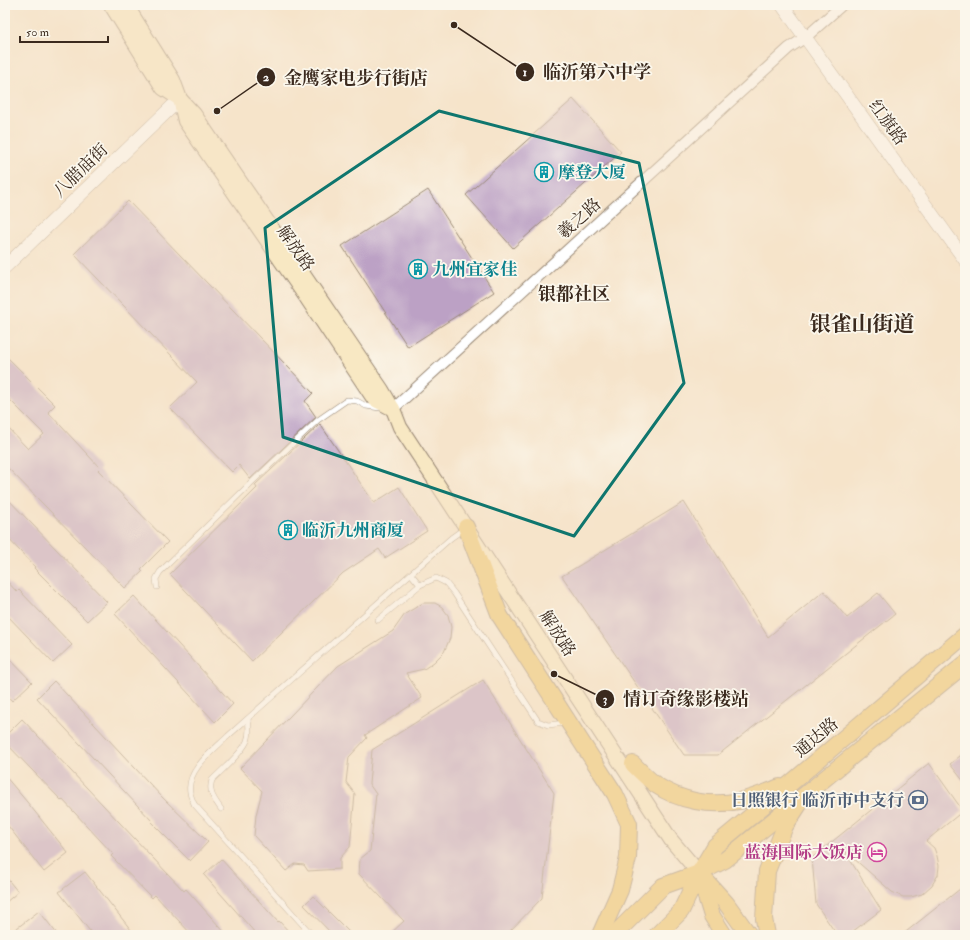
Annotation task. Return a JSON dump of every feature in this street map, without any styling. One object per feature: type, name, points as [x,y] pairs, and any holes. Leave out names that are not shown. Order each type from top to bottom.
[{"type":"main road","points":[[111,5],[163,88],[180,99]]},
{"type":"main road","name":"解放路","points":[[126,5],[173,80],[180,99],[185,121],[374,399],[393,409],[410,430],[633,764],[678,834],[699,873],[712,916],[724,935]]},
{"type":"main road","name":"解放路","points":[[393,409],[400,427],[671,840],[726,903],[749,935]]},
{"type":"main road","points":[[466,527],[500,616],[615,794],[629,824],[628,858],[620,890],[600,935]]},
{"type":"main road","name":"通达路","points":[[657,935],[681,911],[699,873],[715,846],[965,635]]},
{"type":"main road","points":[[614,935],[663,886],[699,873],[725,860],[965,664]]},
{"type":"main road","points":[[633,764],[655,785],[675,795],[692,801],[721,803],[739,801],[791,783]]},
{"type":"main road","points":[[767,935],[764,919],[767,871],[785,826],[805,795]]},
{"type":"street","name":"红旗路","points":[[782,5],[965,260]]},
{"type":"street","name":"羲之路","points":[[393,409],[789,48],[806,37],[842,5]]},
{"type":"street","name":"八腊庙街","points":[[5,267],[180,99]]},
{"type":"lane","points":[[157,587],[156,579],[160,572],[318,420],[348,400],[357,401],[366,406],[393,409]]},
{"type":"lane","points":[[312,935],[194,804],[190,792],[190,779],[195,769],[248,719],[455,535],[466,527]]},
{"type":"lane","points":[[411,574],[420,585]]},
{"type":"lane","points":[[378,620],[420,585],[436,578],[446,583],[538,721],[548,725],[569,723]]},
{"type":"lane","points":[[221,809],[211,792],[210,785],[212,780],[239,753],[247,742],[249,730],[248,719]]},
{"type":"highlighted area","points":[[439,111],[639,163],[684,383],[574,536],[283,437],[265,228]]},
{"type":"building","name":"摩登大厦","points":[[573,99],[621,152],[513,248],[466,195]]},
{"type":"building","name":"九州宜家佳","points":[[428,190],[494,292],[408,347],[342,246]]},
{"type":"building","points":[[128,201],[313,393],[305,401],[316,417],[250,479],[239,465],[232,472],[170,408],[197,382],[74,254]]},
{"type":"building","points":[[5,355],[55,405],[48,412],[100,468],[98,470],[168,542],[141,569],[143,571],[125,588],[5,465],[5,425],[28,449],[44,434],[5,395]]},
{"type":"building","name":"临沂九州商厦","points":[[320,424],[374,503],[399,487],[427,531],[385,558],[379,549],[343,573],[252,661],[170,574],[257,488],[255,485]]},
{"type":"building","points":[[5,496],[107,602],[87,621],[34,568],[35,567],[5,535]]},
{"type":"building","points":[[684,502],[768,637],[824,591],[847,618],[878,593],[895,614],[718,755],[684,755],[562,576]]},
{"type":"building","points":[[5,579],[17,592],[19,590],[72,645],[53,663],[5,613]]},
{"type":"building","points":[[134,596],[233,704],[215,722],[115,614]]},
{"type":"building","points":[[423,603],[435,603],[442,607],[448,615],[451,627],[450,638],[444,652],[434,662],[424,669],[406,673],[422,698],[365,735],[367,738],[349,757],[346,782],[355,794],[350,847],[340,858],[340,869],[308,871],[304,865],[295,864],[286,871],[254,836],[256,815],[262,791],[240,768],[338,666],[393,631],[405,614]]},
{"type":"building","points":[[5,654],[32,682],[12,701],[5,693]]},
{"type":"building","points":[[483,680],[554,793],[542,898],[506,935],[389,935],[404,921],[359,874],[360,859],[370,851],[376,794],[369,784],[372,750]]},
{"type":"building","points":[[54,681],[162,797],[208,842],[190,861],[151,822],[152,821],[37,698]]},
{"type":"building","points":[[22,719],[184,891],[186,889],[227,935],[192,935],[155,895],[152,898],[111,856],[113,854],[62,799],[61,800],[5,742],[5,736]]},
{"type":"building","points":[[965,752],[965,783],[950,764]]},
{"type":"building","name":"蓝海国际大饭店","points":[[929,763],[963,811],[926,841],[934,848],[937,856],[939,866],[938,875],[932,885],[922,894],[911,897],[903,897],[892,892],[844,850],[881,910],[848,935],[837,935],[816,904],[812,858]]},
{"type":"building","points":[[5,776],[68,853],[44,872],[5,822]]},
{"type":"building","points":[[221,859],[278,922],[279,921],[292,935],[257,935],[204,875]]},
{"type":"building","points":[[85,872],[135,935],[93,935],[59,892]]},
{"type":"building","points":[[5,876],[18,892],[5,903]]},
{"type":"building","points":[[965,885],[965,935],[902,935]]},
{"type":"building","points":[[313,896],[352,935],[333,935],[304,905]]},
{"type":"building","points":[[39,911],[58,935],[8,935]]},
{"type":"place","name":"临沂第六中学","points":[[454,25]]},
{"type":"place","name":"金鹰家电步行街店","points":[[217,111]]},
{"type":"place","name":"摩登大厦","points":[[544,172]]},
{"type":"place","name":"九州宜家佳","points":[[418,269]]},
{"type":"place","name":"临沂九州商厦","points":[[288,530]]},
{"type":"place","name":"情订奇缘影楼站","points":[[554,674]]},
{"type":"place","name":"日照银行 临沂市中支行","points":[[918,800]]},
{"type":"place","name":"蓝海国际大饭店","points":[[877,852]]},
{"type":"district","name":"银都社区","points":[[574,294]]},
{"type":"district","name":"银雀山街道","points":[[862,324]]}]
